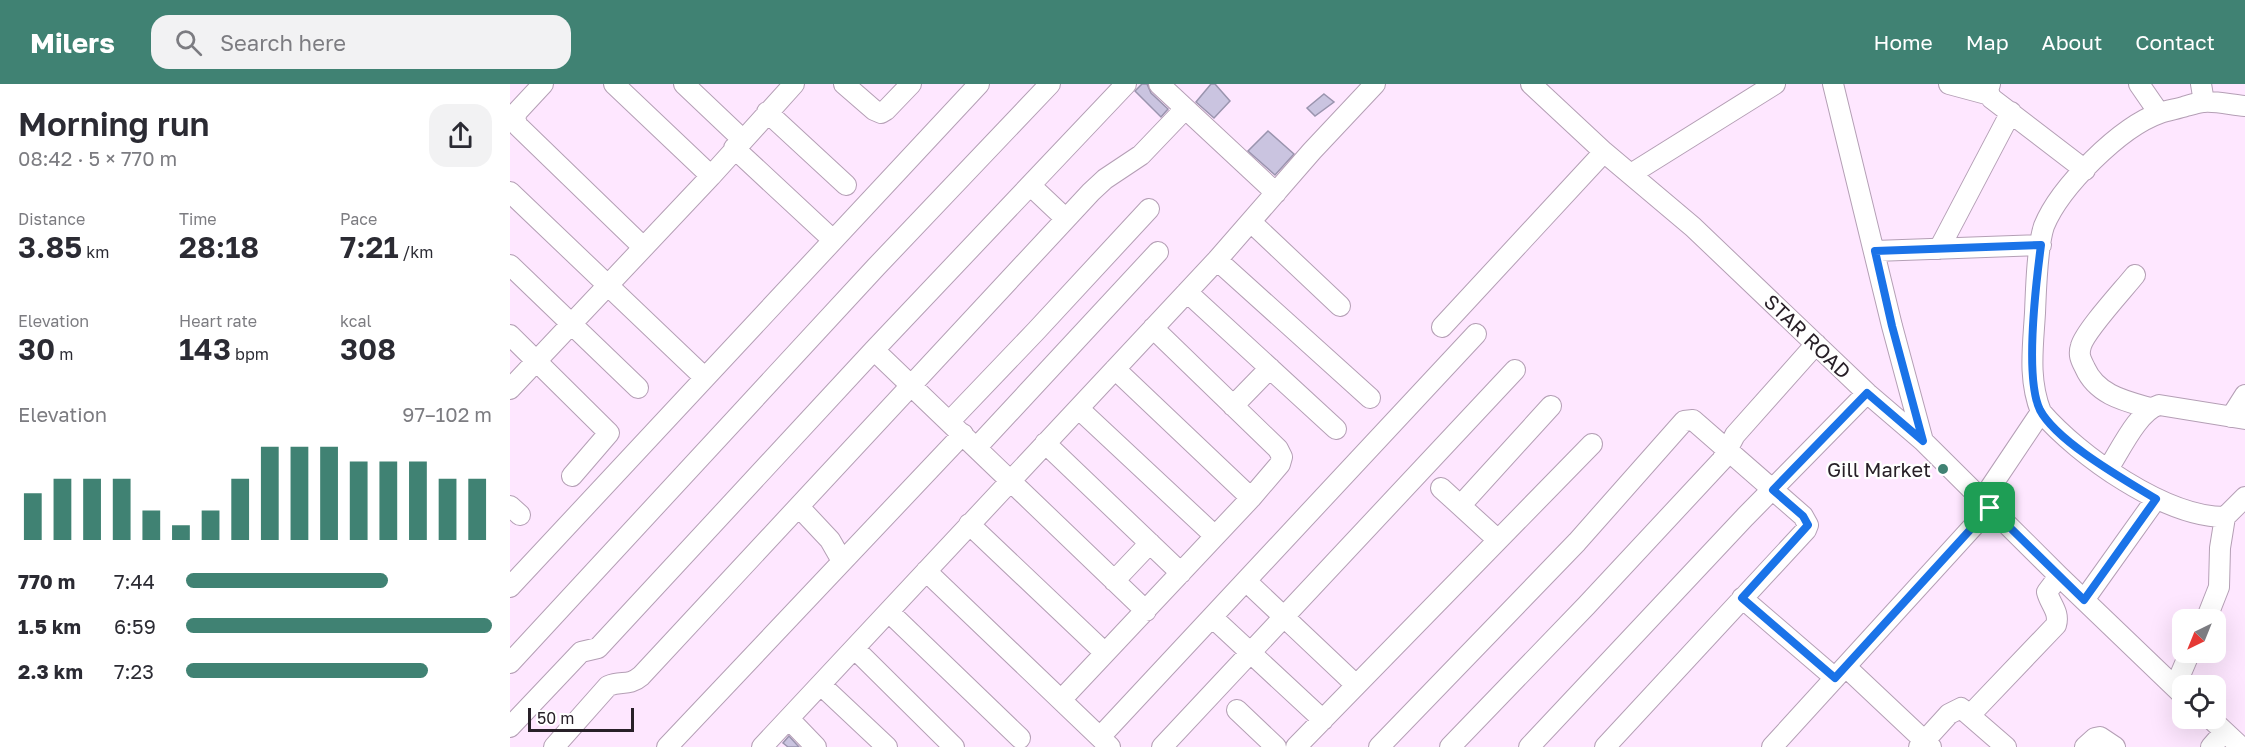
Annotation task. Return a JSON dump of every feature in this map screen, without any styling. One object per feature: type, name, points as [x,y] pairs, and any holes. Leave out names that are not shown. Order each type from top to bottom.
[{"type":"street","points":[[543,84],[517,112],[515,119],[519,126],[643,248]]},
{"type":"street","points":[[614,84],[711,176]]},
{"type":"street","points":[[684,84],[738,144],[833,240]]},
{"type":"street","points":[[510,389],[711,176],[794,84]]},
{"type":"street","points":[[844,84],[874,110],[881,113],[911,84]]},
{"type":"street","points":[[511,583],[979,84]]},
{"type":"street","points":[[510,663],[876,267],[1050,84]]},
{"type":"street","points":[[512,719],[581,652],[594,650],[599,646],[874,350],[1126,84]]},
{"type":"street","points":[[1159,84],[1275,193]]},
{"type":"street","points":[[762,747],[1188,292],[1375,84]]},
{"type":"street","name":"STAR ROAD","points":[[1531,84],[1604,152],[1693,227],[1867,393],[1923,441],[2172,683]]},
{"type":"street","points":[[1631,174],[1775,84]]},
{"type":"street","points":[[1833,84],[1892,326],[1923,441]]},
{"type":"street","points":[[1949,84],[1990,90],[2011,112],[2085,170]]},
{"type":"street","points":[[2139,84],[2158,113]]},
{"type":"street","points":[[2225,517],[2209,517],[2156,499],[2108,469],[2056,429],[2041,412],[2035,396],[2031,370],[2043,229],[2055,203],[2105,149],[2133,127],[2158,113],[2202,93],[2245,106]]},
{"type":"street","points":[[554,747],[608,686],[630,684],[641,676],[1066,219],[1105,179],[1141,155],[1185,109]]},
{"type":"street","points":[[767,112],[846,186]]},
{"type":"street","points":[[1939,249],[2011,112]]},
{"type":"street","points":[[1442,327],[1604,152]]},
{"type":"street","points":[[1031,186],[1066,219]]},
{"type":"street","points":[[510,192],[705,378]]},
{"type":"street","points":[[963,434],[1036,331],[1149,209]]},
{"type":"street","points":[[1251,222],[1340,306]]},
{"type":"street","points":[[1875,251],[2041,245]]},
{"type":"street","points":[[667,747],[963,434],[1158,252]]},
{"type":"street","points":[[1217,260],[1370,398]]},
{"type":"street","points":[[510,265],[638,388]]},
{"type":"street","points":[[2135,275],[2081,344],[2079,356],[2095,384],[2107,393],[2123,401],[2150,408]]},
{"type":"street","points":[[1188,292],[1336,429]]},
{"type":"street","points":[[1061,700],[1251,498],[1280,464],[1282,458],[1278,449],[1153,328]]},
{"type":"street","points":[[926,571],[1104,743],[1212,617],[1476,334]]},
{"type":"street","points":[[510,335],[609,433],[572,476]]},
{"type":"street","points":[[1450,747],[1586,606],[1714,468],[1735,435],[1816,344]]},
{"type":"street","points":[[874,350],[1146,611]]},
{"type":"street","points":[[1233,406],[1270,368]]},
{"type":"street","points":[[1115,369],[1251,498]]},
{"type":"street","points":[[1162,747],[1515,370]]},
{"type":"street","points":[[1529,747],[1745,517],[1867,393]]},
{"type":"street","points":[[2108,469],[2142,416],[2150,408],[2159,405],[2238,418],[2245,395]]},
{"type":"street","points":[[1461,505],[1551,406]]},
{"type":"street","points":[[1079,409],[1215,536]]},
{"type":"street","points":[[1772,747],[1841,673],[1986,504],[2041,412]]},
{"type":"street","points":[[1379,747],[1577,542],[1684,421],[1693,420],[1803,516],[1808,525],[1605,747]]},
{"type":"street","points":[[1045,443],[1181,573]]},
{"type":"street","points":[[1296,747],[1592,444]]},
{"type":"street","points":[[1441,488],[1498,540]]},
{"type":"street","points":[[2210,609],[2219,587],[2220,548],[2225,517],[2245,498]]},
{"type":"street","points":[[2084,600],[2156,499]]},
{"type":"street","points":[[799,507],[830,540],[842,561]]},
{"type":"street","points":[[969,524],[1105,653]]},
{"type":"street","points":[[1114,581],[1150,543]]},
{"type":"street","points":[[1971,714],[2056,625],[2058,619],[2056,610],[2047,592],[2060,576]]},
{"type":"street","points":[[1246,581],[1356,685]]},
{"type":"street","points":[[1742,598],[1841,673],[1925,745],[1956,710],[1961,708],[1971,714],[2006,747]]},
{"type":"street","points":[[889,612],[1020,738]]},
{"type":"street","points":[[1212,617],[1323,720]]},
{"type":"street","points":[[855,649],[953,747]]},
{"type":"street","points":[[821,685],[887,747]]},
{"type":"street","points":[[1237,710],[1276,747]]},
{"type":"street","points":[[789,719],[816,747]]},
{"type":"street","points":[[2221,729],[2241,747]]},
{"type":"street","points":[[2211,747],[2224,732]]},
{"type":"street","points":[[2085,747],[2095,738],[2100,737],[2115,747]]},
{"type":"building","points":[[1142,84],[1147,84],[1151,93],[1168,109],[1161,117],[1135,91]]},
{"type":"building","points":[[1211,84],[1215,84],[1230,101],[1214,118],[1196,102]]},
{"type":"building","points":[[1324,94],[1334,102],[1315,116],[1307,108]]},
{"type":"building","points":[[1268,131],[1294,154],[1275,175],[1248,151]]},
{"type":"building","points":[[789,736],[799,747],[788,747],[783,743]]},
{"type":"place","name":"Gill Market","points":[[1943,469]]},
{"type":"route","points":[[2041,245],[2031,370],[2035,396],[2041,412],[2056,429],[2089,456],[2156,499],[2084,600],[1990,508],[1835,678],[1742,598],[1806,530],[1808,525],[1803,516],[1773,490],[1867,393],[1923,441],[1892,326],[1875,251],[2041,245]]}]
